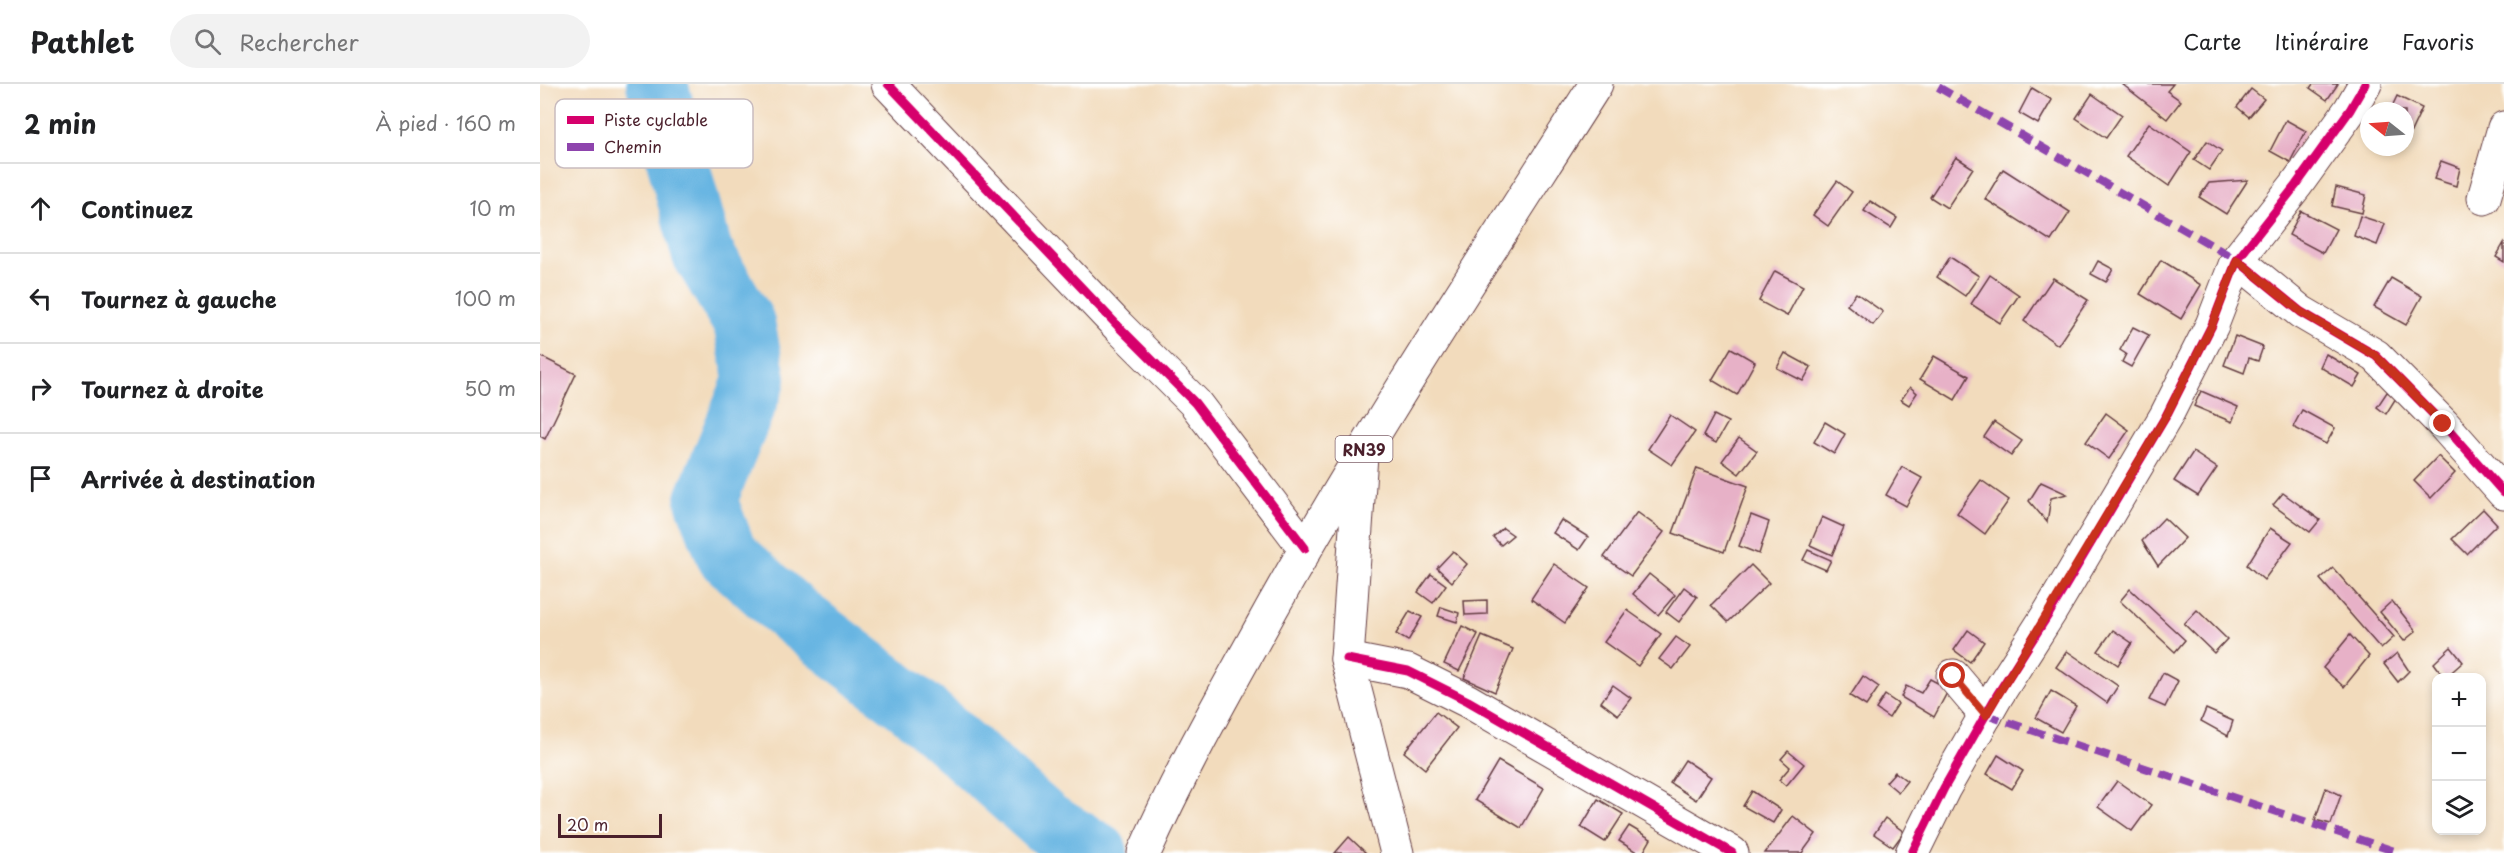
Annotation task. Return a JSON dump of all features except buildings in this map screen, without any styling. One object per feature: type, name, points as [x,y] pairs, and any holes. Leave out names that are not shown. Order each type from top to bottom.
[{"type":"main road","points":[[888,84],[1118,326],[1195,403],[1305,548]]},
{"type":"main road","name":"RN39","points":[[1150,840],[1223,695],[1305,548],[1360,455],[1596,84]]},
{"type":"main road","points":[[1912,853],[1944,788],[1986,715],[2166,416],[2212,325],[2237,260],[2317,157],[2365,84]]},
{"type":"main road","points":[[2484,198],[2504,128]]},
{"type":"main road","points":[[2237,260],[2301,312],[2376,356],[2443,424],[2504,493]]},
{"type":"main road","points":[[1360,455],[1347,659],[1397,853]]},
{"type":"main road","points":[[1347,659],[1408,671],[1468,701],[1732,853]]},
{"type":"main road","points":[[1953,676],[1986,715]]},
{"type":"waterway","points":[[657,84],[661,99]]},
{"type":"waterway","points":[[680,168],[702,252],[744,323],[755,379],[706,500],[727,555],[793,614],[921,712],[1046,823],[1097,853]]},
{"type":"marked path","points":[[1938,87],[2237,260]]},
{"type":"marked path","points":[[1986,715],[2400,853]]},
{"type":"cycle path","points":[[888,84],[1118,326],[1195,403],[1305,548]]},
{"type":"cycle path","points":[[1912,853],[1944,788],[1997,695],[2050,612],[2166,416],[2212,325],[2237,260],[2296,185],[2350,110],[2365,84]]},
{"type":"cycle path","points":[[2237,260],[2301,312],[2376,356],[2443,424],[2504,493]]},
{"type":"cycle path","points":[[1347,659],[1408,671],[1468,701],[1732,853]]},
{"type":"route","points":[[1953,676],[1986,715],[2166,416],[2212,325],[2237,260],[2301,312],[2376,356],[2443,424]]}]
